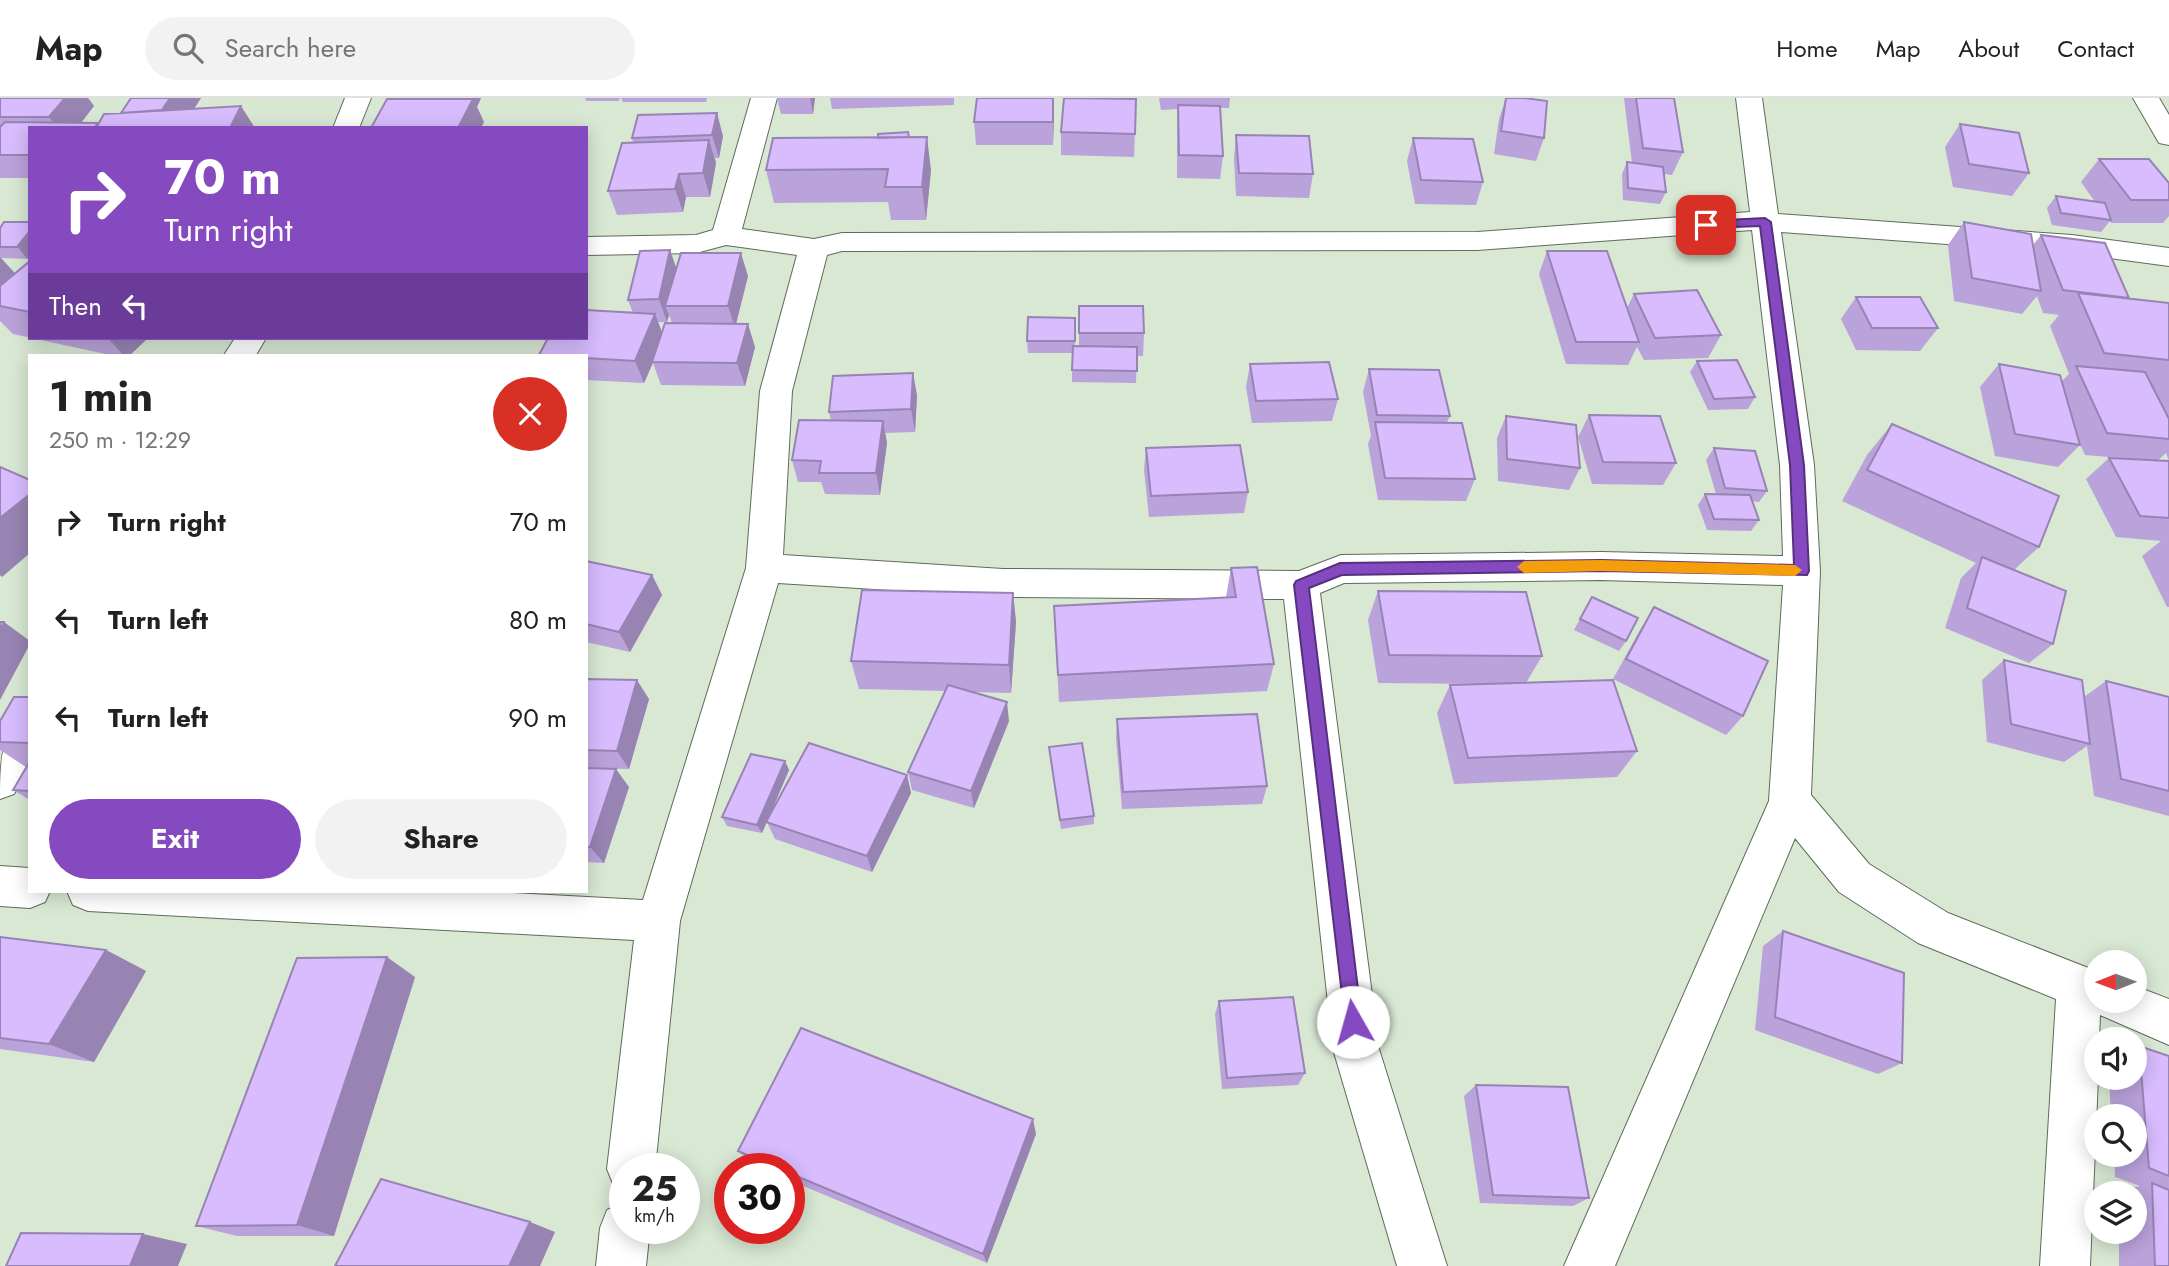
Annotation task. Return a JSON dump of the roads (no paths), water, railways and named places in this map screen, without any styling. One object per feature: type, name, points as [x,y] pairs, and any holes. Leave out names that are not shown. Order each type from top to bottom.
[{"type":"street","points":[[347,126],[358,98]]},
{"type":"street","points":[[726,236],[764,98]]},
{"type":"street","points":[[1589,1266],[1790,801],[1802,571],[1797,465],[1749,98]]},
{"type":"street","points":[[2146,98],[2169,137]]},
{"type":"street","points":[[588,246],[696,244],[726,236],[814,248],[842,242],[1477,241],[1765,222],[2072,244],[2169,257]]},
{"type":"street","points":[[633,1153],[658,921],[764,568],[776,391],[814,248]]},
{"type":"street","points":[[764,568],[1003,583],[1301,585],[1340,569],[1601,566],[1802,571]]},
{"type":"street","points":[[1301,585],[1356,1049],[1422,1266]]},
{"type":"street","points":[[0,781],[28,732]]},
{"type":"street","points":[[1790,801],[1854,878],[1933,928],[2084,987]]},
{"type":"street","points":[[0,886],[28,888]]},
{"type":"street","points":[[126,893],[658,921]]},
{"type":"street","points":[[2064,1266],[2096,1013]]},
{"type":"street","points":[[2147,1013],[2169,1022]]},
{"type":"street","points":[[621,1266],[623,1244]]}]
